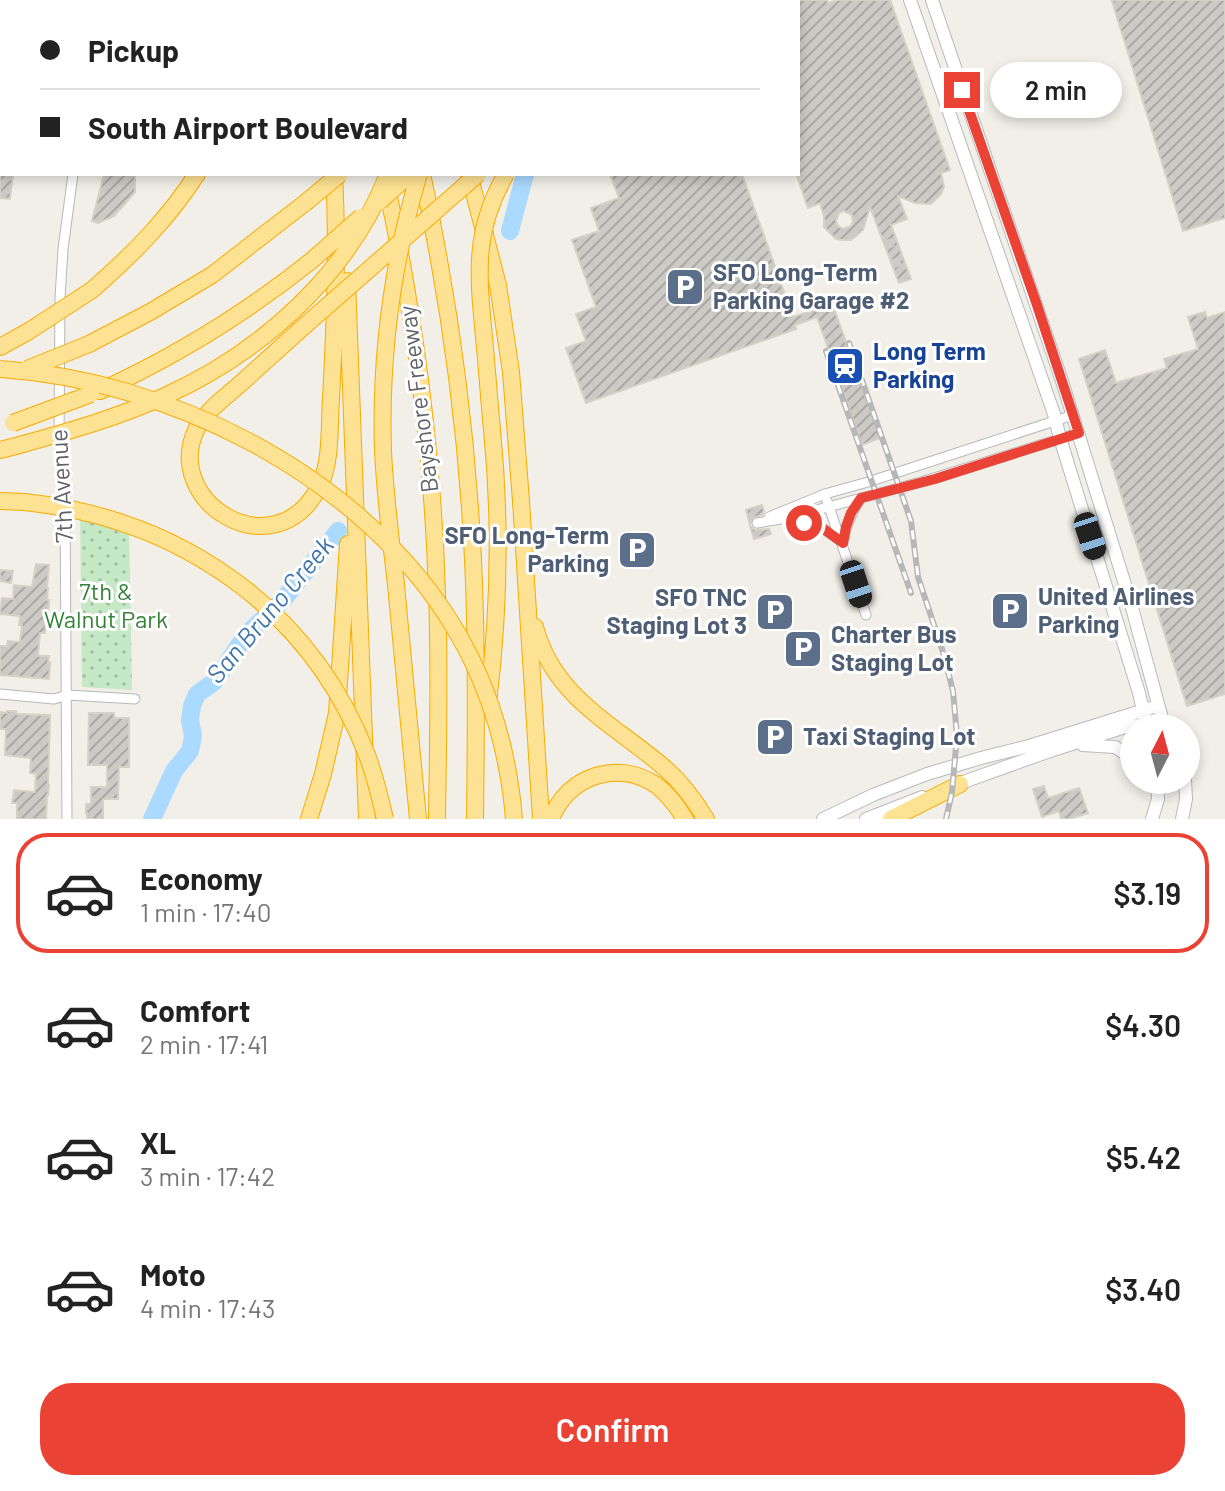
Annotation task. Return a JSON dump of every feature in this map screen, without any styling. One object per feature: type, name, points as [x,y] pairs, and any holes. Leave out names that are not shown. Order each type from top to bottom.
[{"type":"highway","points":[[0,347],[92,290],[150,236],[196,176]]},
{"type":"highway","points":[[0,379],[89,344],[212,275],[335,176]]},
{"type":"highway","points":[[337,176],[337,291],[337,298],[328,447],[324,475],[311,499],[291,518],[266,526],[239,523],[215,510],[198,487],[191,463],[197,428],[213,408],[302,328],[337,298],[476,176]]},
{"type":"highway","points":[[337,176],[348,298],[367,819]]},
{"type":"highway","points":[[8,448],[104,420],[167,395],[257,342],[283,321],[333,269],[371,211],[385,176]]},
{"type":"highway","name":"Bayshore Freeway","points":[[386,176],[413,334],[431,496],[438,620],[437,819]]},
{"type":"highway","points":[[7,425],[91,394],[160,362],[238,316],[311,261],[408,176]]},
{"type":"highway","points":[[418,819],[383,453],[383,382],[389,308],[404,231],[419,176]]},
{"type":"highway","name":"Bayshore Freeway","points":[[420,176],[452,341],[469,499],[475,628],[475,816]]},
{"type":"highway","points":[[470,176],[488,243],[505,328],[515,416],[541,819]]},
{"type":"highway","points":[[475,816],[491,683],[498,499],[479,266],[484,228],[505,176]]},
{"type":"highway","points":[[0,369],[96,383],[191,414],[281,460],[362,520],[418,577],[445,612],[466,647],[486,692],[500,735],[514,819]]},
{"type":"highway","points":[[0,501],[60,506],[126,523],[160,536],[221,571],[263,605],[296,638],[337,693],[367,755],[385,819]]},
{"type":"highway","points":[[309,819],[337,713],[347,550],[355,503]]},
{"type":"highway","points":[[524,547],[533,619],[542,648],[557,675],[594,714],[677,780],[706,819]]},
{"type":"highway","points":[[551,819],[559,802],[574,787],[592,776],[615,772],[640,777],[656,786],[685,819]]},
{"type":"highway","points":[[891,819],[960,784]]},
{"type":"street","points":[[910,0],[1056,420],[1144,714]]},
{"type":"street","points":[[932,0],[1079,433],[1161,714]]},
{"type":"street","name":"7th Avenue","points":[[67,819],[65,490],[59,440],[60,298],[72,176]]},
{"type":"street","points":[[1073,415],[825,494],[757,523],[935,479],[1079,433]]},
{"type":"street","points":[[825,494],[866,615]]},
{"type":"street","points":[[843,543],[851,513],[861,498]]},
{"type":"street","points":[[787,518],[821,527],[843,543]]},
{"type":"street","points":[[0,694],[54,699],[68,695],[135,699]]},
{"type":"street","points":[[823,819],[927,774],[1158,706]]},
{"type":"street","points":[[866,819],[903,803],[1120,728]]},
{"type":"street","points":[[1067,745],[1109,745],[1120,749]]},
{"type":"street","points":[[1153,794],[1157,805]]},
{"type":"street","points":[[1152,819],[1157,794]]},
{"type":"street","points":[[1182,819],[1186,794]]},
{"type":"green space","name":"7th & Walnut Park","points":[[80,505],[129,524],[132,690],[82,687]]},
{"type":"building","points":[[800,0],[827,0],[828,3],[838,0],[890,0],[950,170],[941,173],[944,187],[931,204],[915,203],[898,196],[907,219],[891,225],[911,279],[899,283],[870,207],[863,230],[851,240],[836,239],[824,227],[820,203],[808,208],[797,176],[800,176]],"holes":[[[844,211],[852,215],[851,226],[843,229],[836,221],[839,213]]]},
{"type":"building","points":[[1225,0],[1225,218],[1183,231],[1112,1]]},
{"type":"building","points":[[0,176],[13,176],[10,199],[0,198]]},
{"type":"building","points":[[103,176],[135,176],[135,192],[114,216],[98,223],[92,221]]},
{"type":"building","name":"SFO Long-Term Parking Garage #2","points":[[611,176],[743,176],[793,317],[831,300],[880,438],[862,445],[817,317],[795,325],[796,329],[586,403],[566,348],[586,341],[576,314],[596,307],[572,240],[599,231],[591,208],[619,198]]},
{"type":"building","points":[[1205,312],[1207,318],[1225,312],[1225,694],[1187,706],[1079,359],[1105,350],[1116,383],[1167,368],[1164,359],[1198,349],[1188,317]]},
{"type":"building","points":[[762,505],[762,515],[752,518],[750,524],[746,510]]},
{"type":"building","points":[[750,526],[755,530],[769,529],[771,534],[754,539]]},
{"type":"building","points":[[36,564],[49,565],[48,623],[45,633],[40,633],[38,656],[49,656],[49,679],[0,675],[0,646],[7,646],[8,641],[20,642],[22,625],[19,625],[20,616],[0,614],[2,598],[13,599],[14,585],[32,587]]},
{"type":"building","points":[[0,570],[13,571],[11,583],[0,581]]},
{"type":"building","points":[[0,712],[50,715],[46,819],[17,819],[17,803],[12,803],[14,790],[35,792],[36,774],[30,773],[31,758],[5,755],[6,729],[0,729]]},
{"type":"building","points":[[89,713],[114,713],[114,718],[129,718],[129,767],[119,767],[118,799],[103,799],[103,819],[87,819],[86,813],[86,804],[91,804],[91,787],[107,787],[107,765],[88,765]]},
{"type":"building","points":[[1044,786],[1048,798],[1079,788],[1088,813],[1061,819],[1059,811],[1042,817],[1033,789]]},
{"type":"waterway","name":"San Bruno Creek","points":[[510,231],[524,176]]},
{"type":"waterway","name":"San Bruno Creek","points":[[152,819],[174,771],[190,751],[193,736],[190,720],[197,694],[214,682],[247,634],[283,600],[338,531]]},
{"type":"tunnel","points":[[885,245],[897,241]]},
{"type":"tunnel","points":[[892,264],[904,260]]},
{"type":"railway","points":[[849,343],[911,521],[918,577],[953,691],[957,736],[952,792],[946,819]]},
{"type":"railway","points":[[826,351],[911,593]]},
{"type":"place","name":"SFO Long-Term Parking Garage #2","points":[[685,287]]},
{"type":"place","name":"Long Term Parking","points":[[845,366]]},
{"type":"place","name":"SFO Long-Term Parking","points":[[637,550]]},
{"type":"place","name":"United Airlines Parking","points":[[1010,611]]},
{"type":"place","name":"SFO TNC Staging Lot 3","points":[[775,612]]},
{"type":"place","name":"Charter Bus Staging Lot","points":[[803,649]]},
{"type":"place","name":"Taxi Staging Lot","points":[[775,737]]},
{"type":"route","points":[[804,523],[821,527],[843,543],[851,513],[861,498],[935,479],[1079,433],[962,90]]}]
